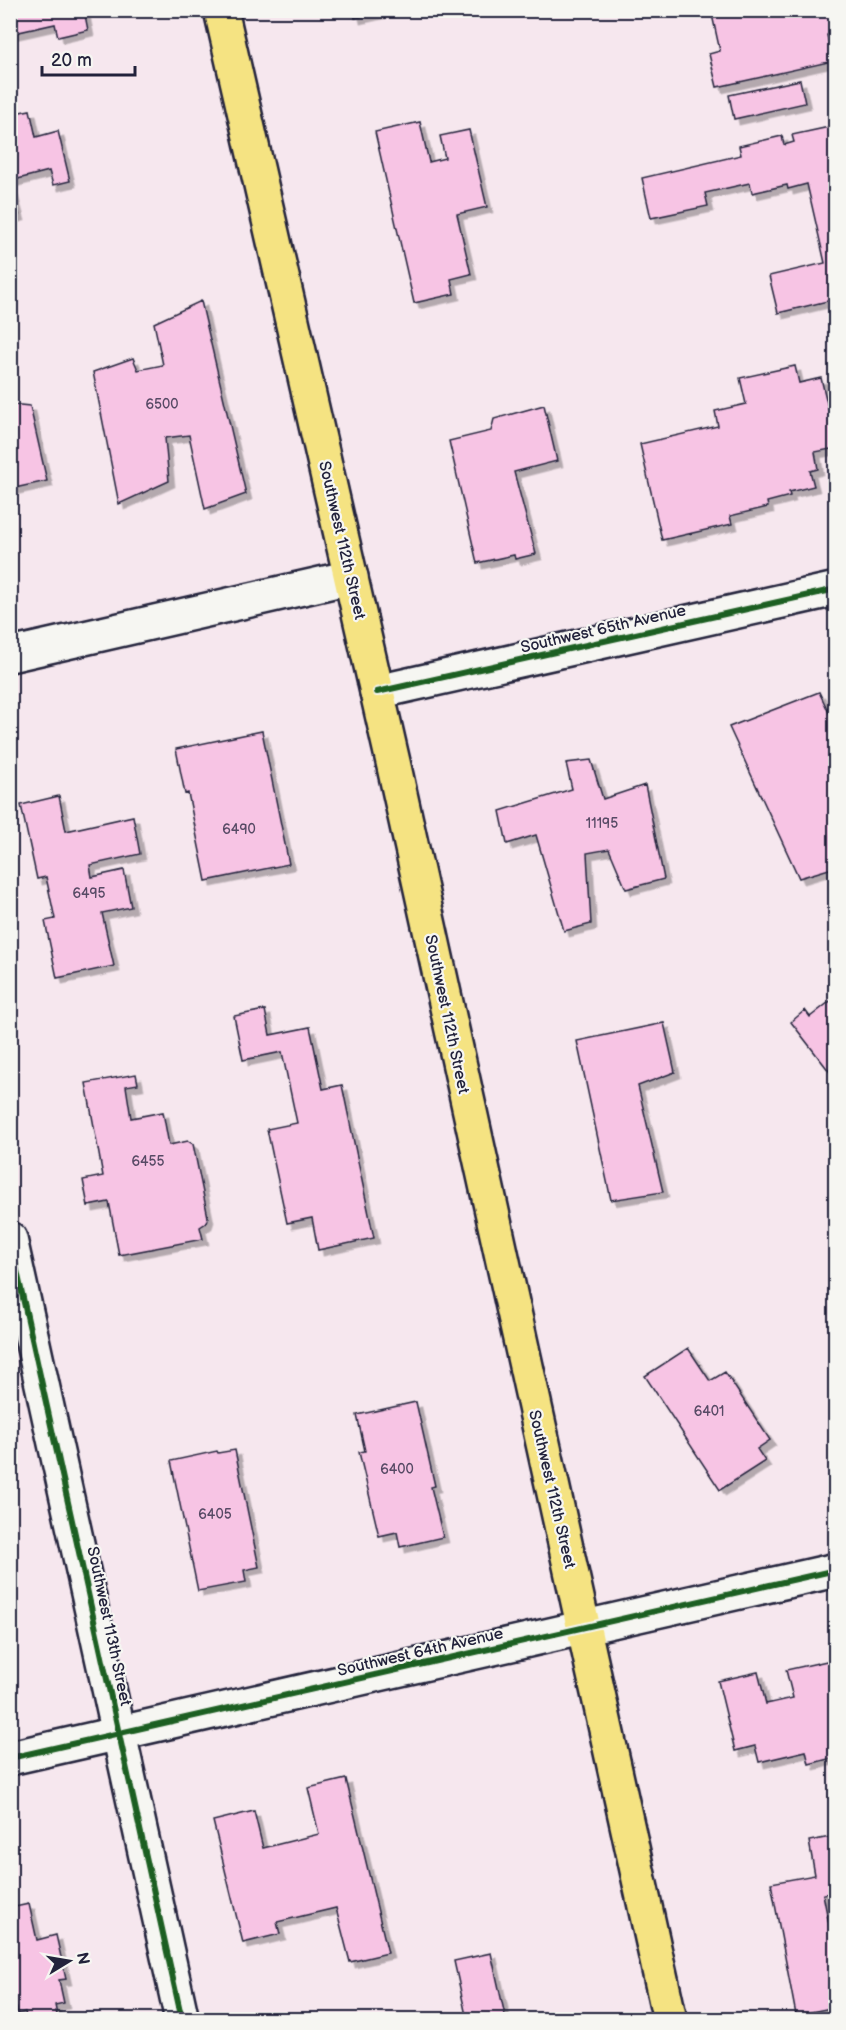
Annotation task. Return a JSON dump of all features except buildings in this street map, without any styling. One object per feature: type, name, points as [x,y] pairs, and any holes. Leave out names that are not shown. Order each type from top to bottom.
[{"type":"main road","name":"Southwest 112th Street","points":[[221,10],[377,692],[670,2019]]},
{"type":"street","points":[[10,655],[351,577]]},
{"type":"street","name":"Southwest 65th Avenue","points":[[377,692],[836,589]]},
{"type":"street","name":"Southwest 113th Street","points":[[10,1239],[182,2019]]},
{"type":"street","name":"Southwest 64th Avenue","points":[[10,1758],[836,1570]]},
{"type":"cycle path","points":[[377,692],[836,589]]},
{"type":"cycle path","points":[[10,1239],[182,2020]]},
{"type":"cycle path","points":[[10,1758],[836,1570]]}]
